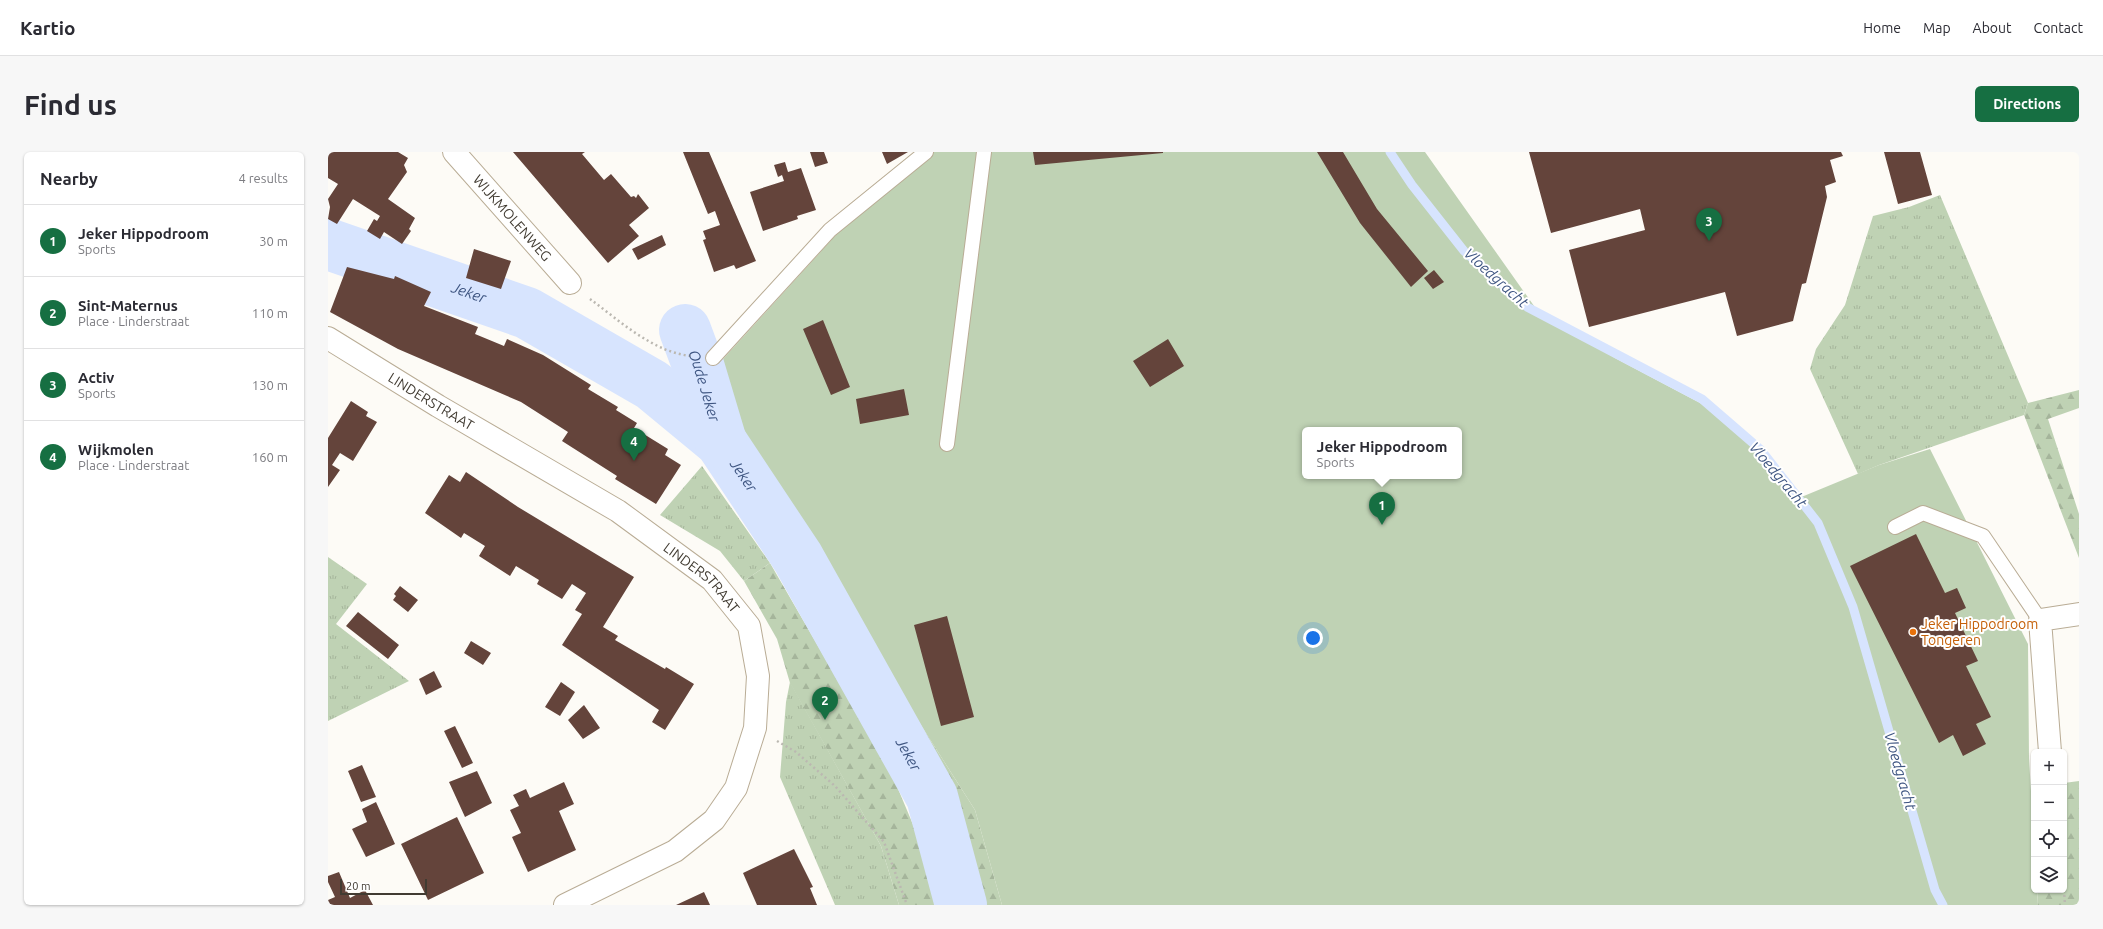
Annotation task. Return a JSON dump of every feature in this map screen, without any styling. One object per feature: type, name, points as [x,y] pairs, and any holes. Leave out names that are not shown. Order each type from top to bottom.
[{"type":"street","name":"WIJKMOLENWEG","points":[[454,152],[570,283]]},
{"type":"street","name":"LINDERSTRAAT","points":[[328,338],[438,406],[618,511],[712,580],[749,626],[758,676],[754,728],[736,788],[714,820],[675,851],[565,905]]},
{"type":"street","points":[[2050,749],[2040,620],[2079,614]]},
{"type":"lane","points":[[713,358],[830,230],[926,152]]},
{"type":"lane","points":[[947,444],[984,152]]},
{"type":"lane","points":[[1895,527],[1923,513],[1984,536],[2040,620]]},
{"type":"path","points":[[570,283],[647,340],[682,356]]},
{"type":"path","points":[[754,728],[796,752],[835,786],[884,842],[907,905]]},
{"type":"path","points":[[2064,893],[2066,905]]},
{"type":"green space","points":[[934,152],[1425,152],[1539,313],[1615,358],[1719,413],[1799,498],[1879,465],[1930,449],[2028,644],[2029,758],[2031,791],[2031,893],[2037,893],[2038,905],[1002,905],[975,810],[829,581],[744,439],[713,370],[845,225]]},
{"type":"green space","points":[[1940,195],[2028,403],[2024,415],[1879,465],[1858,474],[1810,369],[1816,349],[1845,305],[1873,216],[1909,207]]},
{"type":"green space","points":[[2079,390],[2079,408],[2048,419],[2079,514],[2079,558],[2024,415],[2028,403]]},
{"type":"green space","points":[[702,466],[770,563],[744,581],[720,551],[660,515]]},
{"type":"green space","points":[[328,557],[367,584],[336,624],[409,681],[328,721]]},
{"type":"green space","points":[[770,563],[891,772],[932,870],[938,905],[899,905],[881,846],[790,683],[777,639],[744,581]]},
{"type":"green space","points":[[829,581],[975,810],[1002,905],[981,905],[967,834],[936,771]]},
{"type":"green space","points":[[790,682],[881,846],[899,905],[835,905],[780,777],[786,702]]},
{"type":"green space","points":[[2079,781],[2079,905],[2038,905],[2037,893],[2067,893],[2067,783]]},
{"type":"building","points":[[328,152],[398,152],[408,158],[404,165],[407,172],[388,199],[415,218],[409,229],[411,231],[402,244],[384,232],[380,239],[367,231],[374,219],[377,221],[380,216],[353,199],[337,224],[328,219],[330,207],[328,199],[338,184],[328,178]]},
{"type":"building","points":[[513,152],[585,152],[582,154],[604,180],[611,174],[631,197],[634,196],[636,198],[638,194],[649,208],[629,225],[639,236],[608,263]]},
{"type":"building","points":[[683,152],[709,152],[756,261],[736,269],[734,265],[714,272],[703,240],[706,239],[703,231],[720,225],[715,211],[708,214]]},
{"type":"building","points":[[810,152],[824,152],[828,163],[815,167]]},
{"type":"building","points":[[882,152],[908,152],[887,164]]},
{"type":"building","points":[[1033,152],[1163,152],[1163,153],[1035,165]]},
{"type":"building","points":[[1317,152],[1343,152],[1377,209],[1428,271],[1411,287],[1360,223]]},
{"type":"building","points":[[1529,152],[1841,152],[1843,156],[1830,160],[1836,182],[1825,186],[1827,197],[1806,283],[1802,284],[1793,321],[1737,336],[1725,292],[1589,327],[1569,250],[1645,230],[1640,209],[1551,233]]},
{"type":"building","points":[[1884,152],[1920,152],[1932,195],[1898,204]]},
{"type":"building","points":[[785,162],[788,172],[801,168],[816,210],[797,216],[798,219],[763,231],[750,192],[784,181],[782,175],[778,177],[774,165]]},
{"type":"building","points":[[662,235],[666,245],[638,260],[632,249]]},
{"type":"building","points":[[474,249],[511,261],[501,289],[466,278]]},
{"type":"building","points":[[347,267],[394,279],[395,276],[431,292],[424,306],[478,327],[475,334],[504,346],[507,339],[543,355],[591,385],[588,389],[618,407],[616,410],[637,423],[634,428],[668,449],[665,455],[681,465],[656,504],[615,479],[617,476],[562,441],[568,432],[521,402],[398,349],[330,312]]},
{"type":"building","points":[[1434,270],[1444,282],[1433,289],[1424,278]]},
{"type":"building","points":[[823,320],[850,387],[831,395],[803,329]]},
{"type":"building","points":[[1168,339],[1184,366],[1150,387],[1133,361]]},
{"type":"building","points":[[904,389],[909,415],[860,424],[856,399]]},
{"type":"building","points":[[351,401],[368,412],[366,416],[377,422],[353,461],[340,453],[332,465],[340,470],[328,487],[328,438]]},
{"type":"building","points":[[466,472],[518,507],[634,577],[603,627],[618,636],[615,640],[665,669],[666,667],[694,684],[665,730],[652,722],[659,710],[562,645],[582,614],[575,610],[586,593],[572,584],[562,599],[537,584],[539,580],[516,566],[510,576],[479,556],[485,546],[464,533],[461,538],[425,513],[449,475],[460,482]]},
{"type":"building","points":[[1916,534],[1945,593],[1957,588],[1966,608],[1955,613],[1978,661],[1966,666],[1991,717],[1976,724],[1986,744],[1963,756],[1953,735],[1939,743],[1850,566]]},
{"type":"building","points":[[400,586],[418,600],[408,612],[393,600],[396,596],[394,594]]},
{"type":"building","points":[[358,612],[399,645],[388,659],[346,626]]},
{"type":"building","points":[[947,616],[974,717],[941,726],[914,625]]},
{"type":"building","points":[[471,641],[491,653],[483,665],[464,653]]},
{"type":"building","points":[[434,671],[442,687],[426,695],[419,679]]},
{"type":"building","points":[[561,682],[575,692],[560,716],[545,707]]},
{"type":"building","points":[[584,705],[600,728],[583,739],[568,720]]},
{"type":"building","points":[[455,726],[473,763],[462,768],[444,731]]},
{"type":"building","points":[[362,765],[376,797],[361,802],[348,771]]},
{"type":"building","points":[[477,771],[492,803],[465,817],[449,782]]},
{"type":"building","points":[[564,782],[574,804],[559,811],[576,850],[528,872],[512,837],[521,833],[510,810],[519,806],[513,795],[526,789],[530,798]]},
{"type":"building","points":[[376,802],[395,844],[366,857],[352,829],[367,822],[362,809]]},
{"type":"building","points":[[457,817],[484,873],[428,900],[401,844]]},
{"type":"building","points":[[794,849],[813,887],[810,888],[817,905],[757,905],[743,873]]},
{"type":"building","points":[[339,872],[350,898],[365,890],[373,905],[328,905],[328,900],[335,897],[328,882],[328,876]]},
{"type":"building","points":[[704,892],[710,905],[676,905]]},
{"type":"waterway","name":"Vloedgracht","points":[[1390,152],[1412,185],[1464,251],[1527,307],[1702,399],[1761,450],[1818,523],[1853,607],[1935,890],[1943,905]]},
{"type":"waterway","name":"Jeker","points":[[328,244],[527,313],[652,385],[721,442],[798,558],[932,797],[961,905]]},
{"type":"waterway","name":"Oude Jeker","points":[[685,330],[698,365],[721,442]]},
{"type":"place","name":"Activ","points":[[1709,241]]},
{"type":"place","name":"Wijkmolen","points":[[634,461]]},
{"type":"place","name":"Jeker Hippodroom","points":[[1382,525]]},
{"type":"place","name":"Jeker Hippodroom Tongeren","points":[[1913,632]]},
{"type":"place","name":"Sint-Maternus","points":[[825,720]]}]
